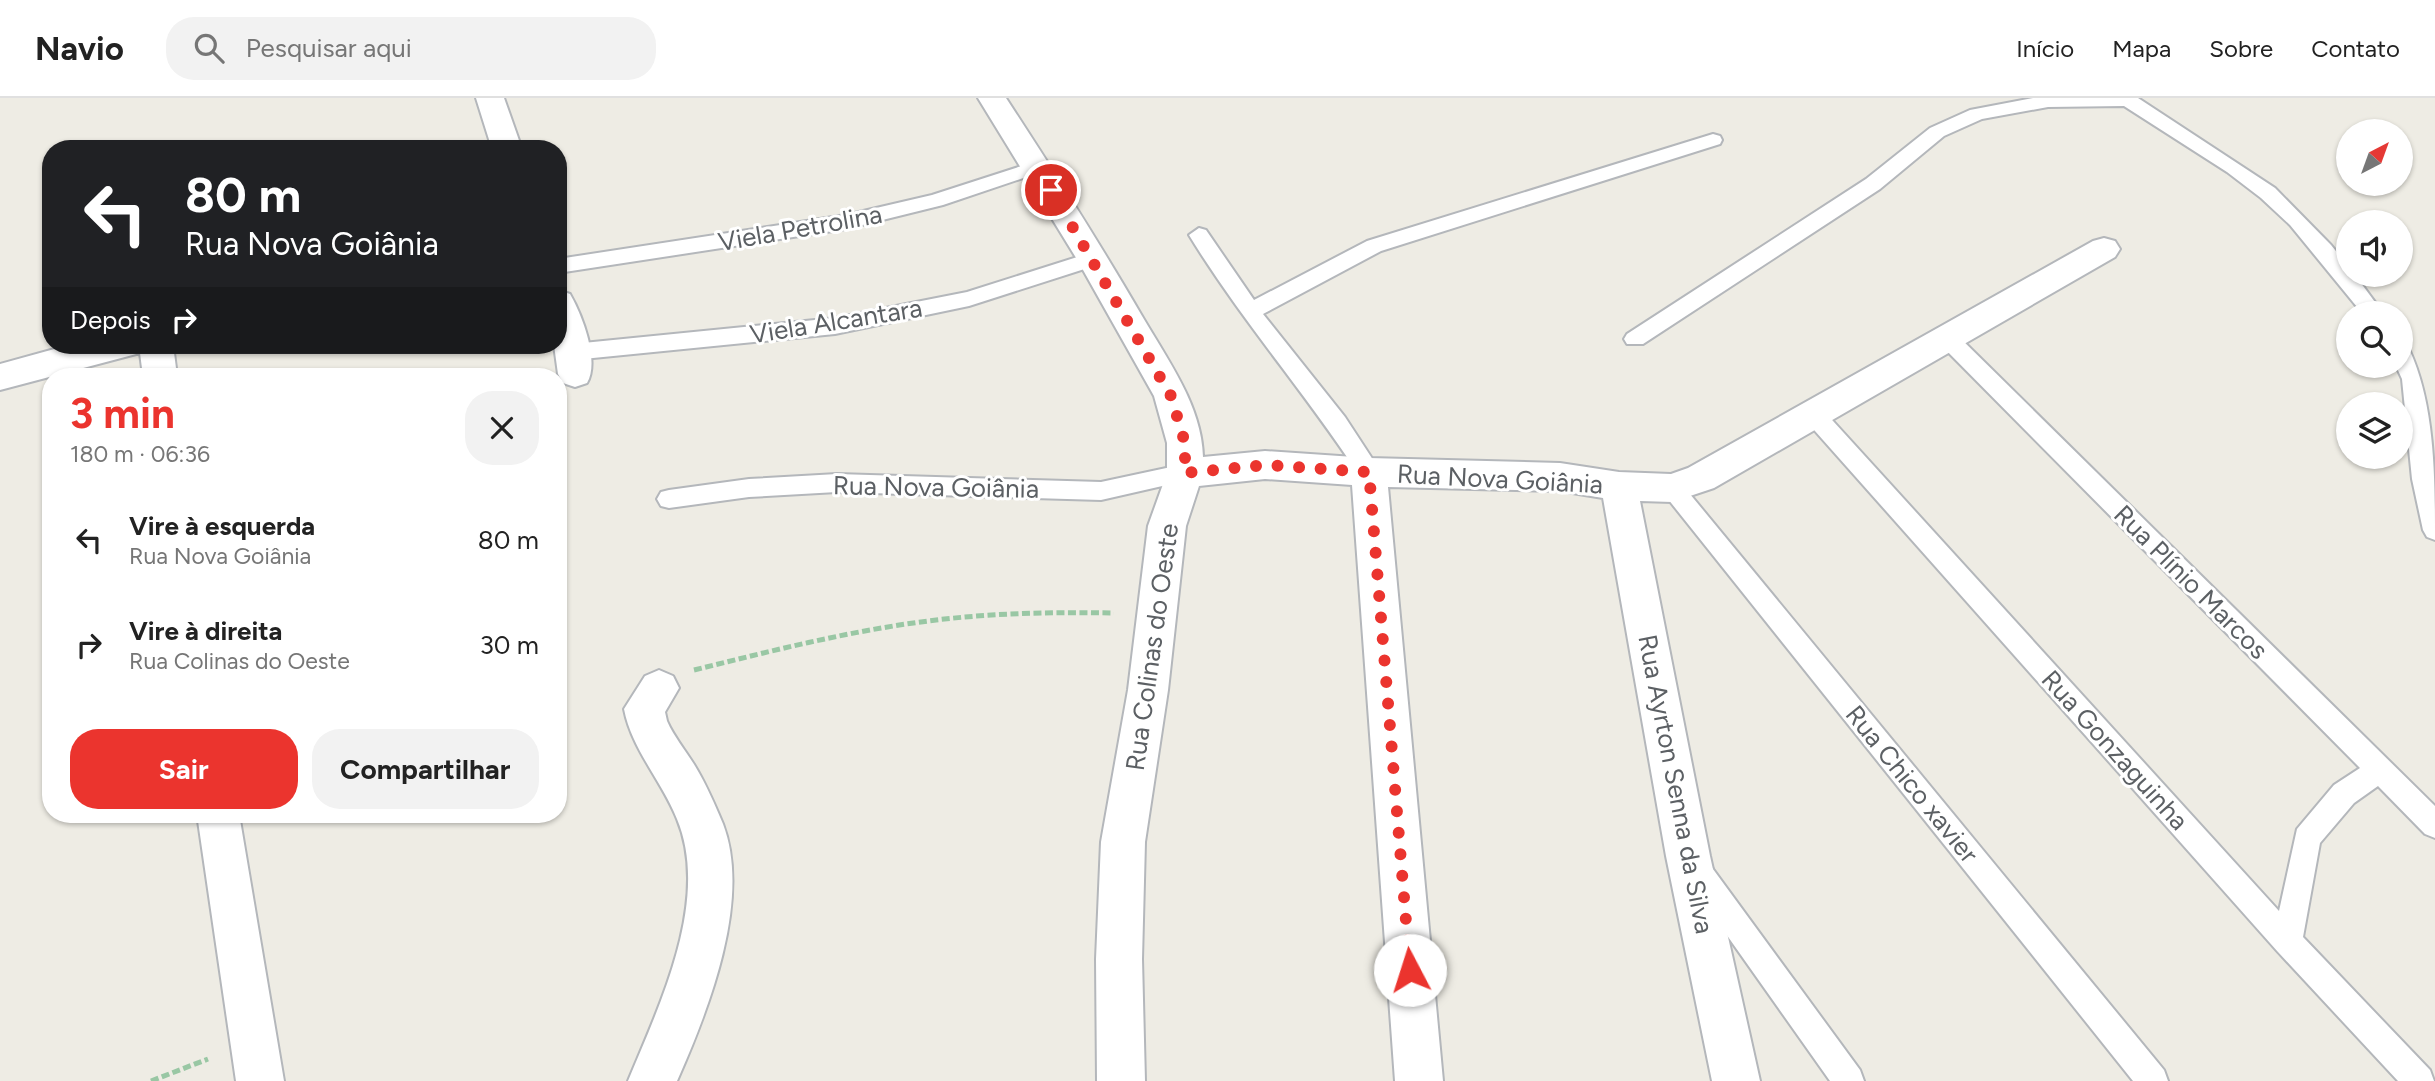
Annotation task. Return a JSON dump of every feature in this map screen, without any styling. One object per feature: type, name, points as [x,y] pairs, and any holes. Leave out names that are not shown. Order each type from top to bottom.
[{"type":"street","points":[[490,98],[504,140]]},
{"type":"street","name":"Rua Colinas do Oeste","points":[[992,98],[1093,260],[1171,396],[1185,443],[1185,473],[1167,526],[1148,690],[1123,842],[1119,958],[1121,1081]]},
{"type":"street","name":"Rua Nova Goiânia","points":[[1185,473],[1265,465],[1369,472],[1560,477],[1619,486],[1672,488],[1701,478],[1815,416],[2104,249]]},
{"type":"street","points":[[567,336],[574,363]]},
{"type":"street","points":[[0,377],[80,354]]},
{"type":"street","points":[[1369,472],[1419,1081]]},
{"type":"street","name":"Rua Ayrton Senna da Silva","points":[[1619,486],[1688,856],[1736,1081]]},
{"type":"street","points":[[652,1081],[699,957],[709,883],[705,835],[688,794],[646,723],[644,709],[659,688]]},
{"type":"street","points":[[219,823],[258,1061]]},
{"type":"lane","points":[[1635,339],[1873,184],[1937,132],[1977,114],[2048,101],[2127,99],[2267,192],[2293,217],[2363,301]]},
{"type":"lane","points":[[1251,311],[1374,246],[1713,140]]},
{"type":"lane","name":"Viela Petrolina","points":[[567,265],[846,222],[936,200],[1037,167]]},
{"type":"lane","points":[[1199,235],[1251,311],[1337,423],[1369,472]]},
{"type":"lane","name":"Viela Alcantara","points":[[574,363],[835,326],[969,299],[1093,260]]},
{"type":"lane","name":"Rua Plínio Marcos","points":[[1947,338],[2435,825]]},
{"type":"lane","points":[[2412,378],[2424,479],[2435,530]]},
{"type":"lane","name":"Rua Gonzaguinha","points":[[1815,416],[2288,942],[2419,1081]]},
{"type":"lane","name":"Rua Nova Goiânia","points":[[669,499],[749,488],[837,483],[1101,491],[1185,473]]},
{"type":"lane","name":"Rua Chico xavier","points":[[1672,488],[2152,1081]]},
{"type":"lane","points":[[2288,942],[2307,838],[2344,794],[2381,769]]},
{"type":"lane","points":[[1688,856],[1849,1081]]},
{"type":"path","points":[[659,688],[685,673],[799,643],[907,624],[1055,612],[1157,614]]},
{"type":"path","points":[[151,1081],[258,1061]]},
{"type":"route","points":[[1051,190],[1171,396],[1185,443],[1185,473],[1265,465],[1369,472],[1410,970]]}]
